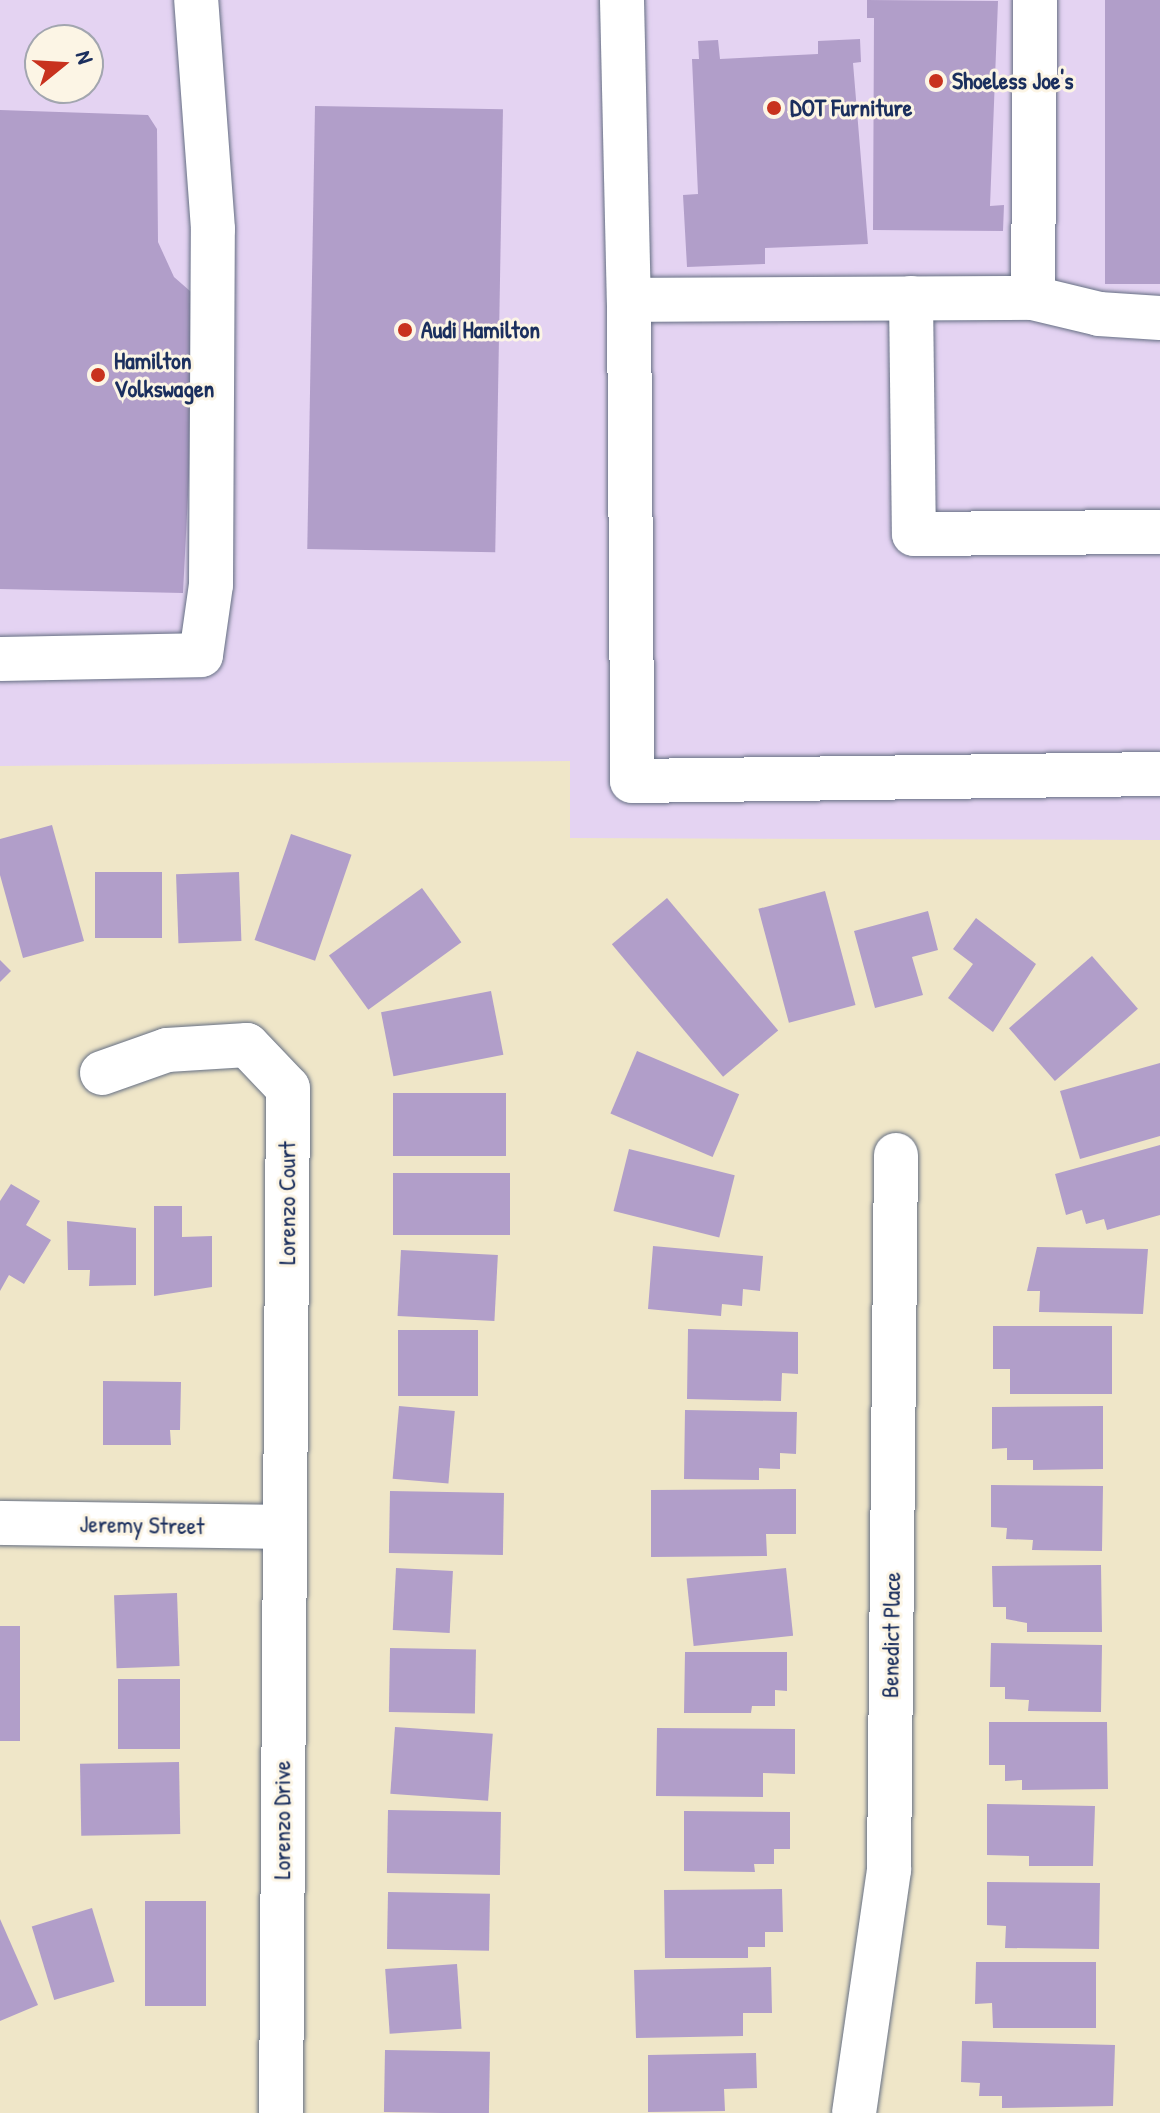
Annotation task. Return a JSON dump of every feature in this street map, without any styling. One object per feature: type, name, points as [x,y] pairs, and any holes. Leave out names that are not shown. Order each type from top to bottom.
[{"type":"street","points":[[0,659],[201,655],[211,585],[213,229],[196,0]]},
{"type":"street","points":[[622,0],[629,300],[632,781],[1160,774]]},
{"type":"street","points":[[1033,298],[1035,0]]},
{"type":"street","points":[[911,298],[914,534],[1160,532]]},
{"type":"street","points":[[629,300],[1033,298],[1099,314],[1160,318]]},
{"type":"street","name":"Lorenzo Court","points":[[102,1073],[167,1050],[247,1045],[288,1088],[285,1527]]},
{"type":"street","name":"Benedict Place","points":[[854,2113],[889,1870],[896,1155]]},
{"type":"street","name":"Jeremy Street","points":[[0,1523],[285,1527]]},
{"type":"street","name":"Lorenzo Drive","points":[[281,2113],[285,1527]]},
{"type":"shaded area","points":[[0,0],[1160,0],[1160,840],[570,838],[570,761],[0,766]]},
{"type":"building","name":"Shoeless Joe's","points":[[867,0],[998,1],[990,206],[1004,205],[1003,231],[873,230],[874,18],[867,18]]},
{"type":"building","points":[[1105,0],[1160,0],[1160,284],[1105,284]]},
{"type":"building","points":[[860,39],[861,62],[853,63],[868,244],[765,248],[765,264],[687,267],[683,195],[698,194],[692,59],[699,59],[698,41],[718,40],[720,59],[818,54],[818,41]]},
{"type":"building","name":"Audi Hamilton","points":[[315,106],[503,109],[495,552],[307,549]]},
{"type":"building","name":"Hamilton Volkswagen","points":[[0,110],[148,115],[157,129],[158,242],[174,277],[198,298],[183,593],[0,589]]},
{"type":"building","points":[[52,825],[84,941],[23,958],[0,875],[0,839]]},
{"type":"building","points":[[291,834],[352,855],[315,961],[255,940]]},
{"type":"building","points":[[95,872],[162,872],[162,938],[95,938]]},
{"type":"building","points":[[239,872],[241,941],[178,943],[176,874]]},
{"type":"building","points":[[422,888],[461,942],[368,1010],[329,956]]},
{"type":"building","points":[[825,891],[856,1005],[789,1023],[758,909]]},
{"type":"building","points":[[667,898],[778,1031],[723,1077],[612,944]]},
{"type":"building","points":[[928,911],[938,950],[912,957],[923,995],[875,1008],[854,931]]},
{"type":"building","points":[[976,918],[1036,964],[993,1032],[948,998],[973,964],[953,949]]},
{"type":"building","points":[[1092,956],[1138,1009],[1055,1081],[1009,1028]]},
{"type":"building","points":[[0,960],[11,971],[0,982]]},
{"type":"building","points":[[491,991],[503,1055],[393,1076],[381,1012]]},
{"type":"building","points":[[637,1051],[739,1094],[713,1157],[610,1114]]},
{"type":"building","points":[[1160,1063],[1160,1136],[1080,1159],[1060,1091]]},
{"type":"building","points":[[393,1093],[506,1093],[506,1156],[393,1156]]},
{"type":"building","points":[[1160,1145],[1160,1215],[1107,1230],[1104,1219],[1086,1224],[1082,1210],[1066,1215],[1055,1174]]},
{"type":"building","points":[[629,1149],[735,1175],[719,1237],[614,1211]]},
{"type":"building","points":[[393,1173],[510,1173],[510,1235],[393,1235]]},
{"type":"building","points":[[11,1184],[40,1201],[26,1225],[51,1240],[24,1284],[9,1275],[0,1291],[0,1201]]},
{"type":"building","points":[[154,1206],[182,1206],[182,1237],[212,1236],[212,1287],[154,1296]]},
{"type":"building","points":[[67,1221],[136,1228],[136,1285],[89,1286],[90,1270],[68,1270]]},
{"type":"building","points":[[653,1246],[763,1256],[760,1291],[743,1289],[742,1306],[722,1304],[721,1316],[648,1309]]},
{"type":"building","points":[[1037,1247],[1148,1249],[1143,1314],[1039,1312],[1040,1291],[1027,1291]]},
{"type":"building","points":[[401,1250],[498,1255],[494,1321],[398,1316]]},
{"type":"building","points":[[993,1326],[1112,1326],[1112,1394],[1010,1394],[1010,1369],[993,1369]]},
{"type":"building","points":[[688,1329],[798,1332],[798,1374],[782,1373],[781,1401],[687,1399]]},
{"type":"building","points":[[398,1330],[478,1330],[478,1396],[398,1396]]},
{"type":"building","points":[[103,1381],[181,1382],[180,1430],[170,1430],[171,1445],[103,1445]]},
{"type":"building","points":[[399,1406],[455,1411],[448,1484],[393,1479]]},
{"type":"building","points":[[1103,1406],[1103,1469],[1033,1470],[1033,1460],[1007,1460],[1007,1448],[992,1449],[992,1407]]},
{"type":"building","points":[[685,1410],[797,1412],[796,1454],[780,1453],[780,1469],[759,1468],[759,1480],[684,1479]]},
{"type":"building","points":[[991,1485],[1103,1486],[1102,1551],[1032,1550],[1033,1540],[1006,1539],[1007,1528],[991,1527]]},
{"type":"building","points":[[796,1489],[796,1534],[766,1534],[767,1556],[651,1557],[651,1490]]},
{"type":"building","points":[[390,1491],[504,1493],[503,1555],[389,1553]]},
{"type":"building","points":[[1101,1565],[1102,1632],[1027,1632],[1027,1623],[1006,1619],[1006,1607],[993,1607],[992,1566]]},
{"type":"building","points":[[396,1568],[453,1571],[450,1633],[393,1630]]},
{"type":"building","points":[[786,1568],[793,1636],[694,1646],[687,1578]]},
{"type":"building","points":[[177,1593],[180,1666],[117,1668],[114,1595]]},
{"type":"building","points":[[0,1626],[20,1626],[20,1741],[0,1741]]},
{"type":"building","points":[[991,1643],[1102,1645],[1101,1712],[1028,1711],[1029,1700],[1005,1699],[1005,1687],[990,1687]]},
{"type":"building","points":[[390,1648],[476,1650],[475,1713],[389,1712]]},
{"type":"building","points":[[685,1652],[787,1652],[787,1691],[775,1690],[775,1706],[752,1706],[751,1713],[684,1713]]},
{"type":"building","points":[[118,1679],[180,1679],[180,1749],[118,1749]]},
{"type":"building","points":[[989,1722],[1107,1722],[1108,1789],[1022,1790],[1022,1780],[1005,1781],[1005,1765],[989,1765]]},
{"type":"building","points":[[395,1727],[493,1734],[488,1801],[390,1794]]},
{"type":"building","points":[[657,1728],[795,1729],[795,1774],[763,1773],[763,1797],[656,1796]]},
{"type":"building","points":[[179,1762],[180,1834],[81,1836],[80,1764]]},
{"type":"building","points":[[987,1804],[1095,1806],[1093,1866],[1029,1866],[1029,1856],[987,1855]]},
{"type":"building","points":[[388,1810],[501,1812],[500,1875],[387,1873]]},
{"type":"building","points":[[684,1811],[790,1812],[790,1849],[774,1849],[774,1864],[754,1864],[755,1872],[684,1871]]},
{"type":"building","points":[[987,1882],[1100,1883],[1099,1949],[1005,1948],[1006,1926],[987,1925]]},
{"type":"building","points":[[782,1889],[783,1932],[765,1932],[765,1947],[748,1947],[748,1958],[665,1958],[664,1890]]},
{"type":"building","points":[[388,1892],[490,1894],[489,1951],[387,1949]]},
{"type":"building","points":[[145,1901],[206,1901],[206,2006],[145,2006]]},
{"type":"building","points":[[92,1908],[115,1982],[54,2000],[32,1926]]},
{"type":"building","points":[[0,1919],[38,2005],[0,2021]]},
{"type":"building","points":[[976,1962],[1096,1962],[1096,2028],[993,2028],[992,2003],[975,2004]]},
{"type":"building","points":[[457,1964],[462,2029],[390,2034],[385,1969]]},
{"type":"building","points":[[771,1967],[772,2013],[743,2013],[743,2036],[636,2038],[634,1970]]},
{"type":"building","points":[[962,2041],[1115,2045],[1113,2106],[1002,2108],[1002,2096],[979,2096],[980,2083],[961,2082]]},
{"type":"building","points":[[385,2050],[490,2052],[489,2113],[384,2112]]},
{"type":"building","points":[[756,2053],[757,2088],[724,2089],[725,2111],[648,2112],[648,2055]]},
{"type":"place","name":"Shoeless Joe's","points":[[936,81]]},
{"type":"place","name":"DOT Furniture","points":[[774,108]]},
{"type":"place","name":"Audi Hamilton","points":[[405,330]]},
{"type":"place","name":"Hamilton Volkswagen","points":[[98,375]]}]
